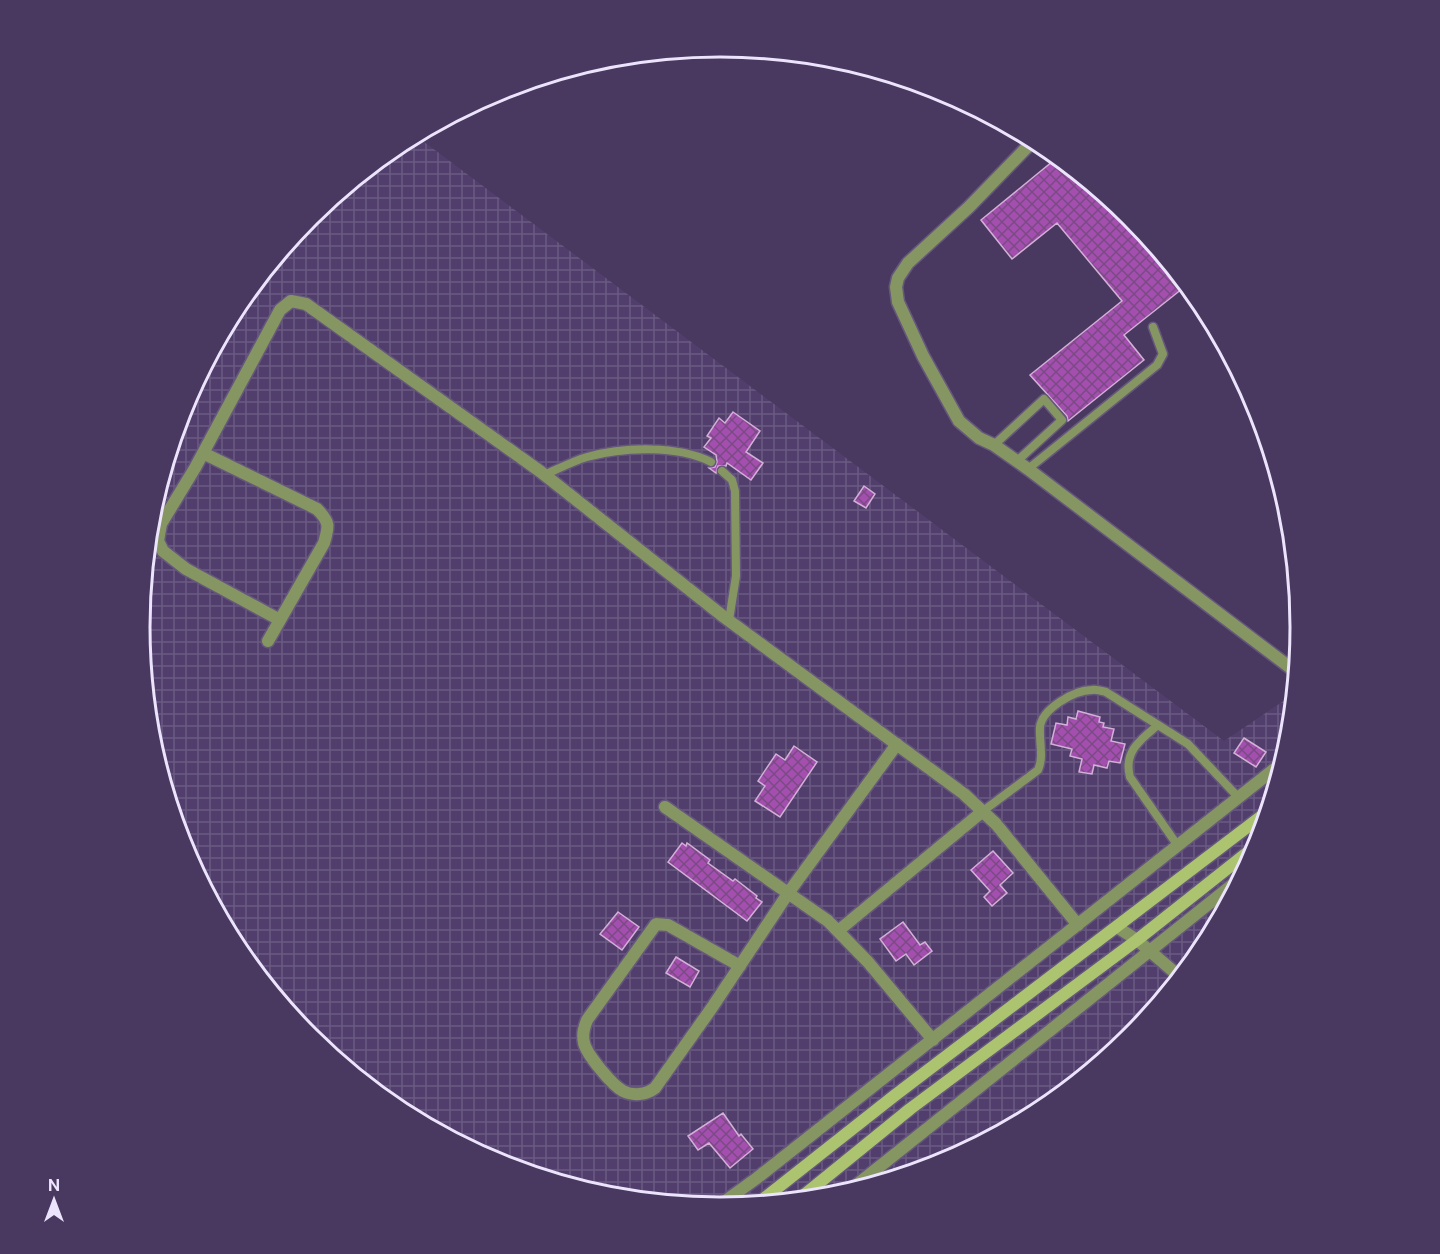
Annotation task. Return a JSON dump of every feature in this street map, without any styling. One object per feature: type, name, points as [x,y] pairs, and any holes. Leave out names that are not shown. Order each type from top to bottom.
[{"type":"street","points":[[1027,147],[969,207],[908,263],[898,278],[896,287],[898,302],[923,356],[959,421],[979,438],[994,445],[1028,469],[1289,666]]},
{"type":"street","points":[[280,620],[186,569],[163,551],[158,541],[161,524],[203,453],[280,310],[291,301],[306,304],[544,475],[729,620],[964,794],[996,824],[1078,925]]},
{"type":"street","points":[[203,453],[317,509],[325,517],[328,527],[324,543],[268,641]]},
{"type":"street","points":[[740,966],[668,925],[656,924],[587,1020],[583,1032],[587,1053],[623,1091],[648,1093],[661,1079],[740,966],[789,892],[897,744]]},
{"type":"street","points":[[731,1197],[1272,771]]},
{"type":"street","points":[[665,807],[828,921],[868,962],[933,1040]]},
{"type":"street","points":[[838,931],[983,812]]},
{"type":"street","points":[[770,1195],[894,1096],[1256,821]]},
{"type":"street","points":[[811,1189],[910,1109],[1137,940],[1241,858]]},
{"type":"street","points":[[865,1179],[1225,891]]},
{"type":"street","points":[[1117,927],[1150,950],[1174,971]]},
{"type":"lane","points":[[1028,469],[1157,366],[1163,354],[1153,327]]},
{"type":"lane","points":[[994,445],[1044,399],[1062,420],[1016,462]]},
{"type":"lane","points":[[544,475],[588,457],[639,449],[679,452],[701,456],[711,462]]},
{"type":"lane","points":[[722,471],[732,480],[735,491],[736,576],[729,620]]},
{"type":"lane","points":[[983,812],[1038,770],[1041,761],[1042,719],[1057,705],[1079,693],[1092,690],[1106,692],[1188,744],[1239,798]]},
{"type":"lane","points":[[1158,725],[1138,742],[1129,756],[1127,769],[1130,777],[1178,846]]},
{"type":"shaded area","points":[[423,141],[1224,741],[1285,700],[1271,775],[1260,810],[1247,845],[1214,912],[1194,944],[1149,1003],[1096,1056],[1037,1101],[1005,1121],[938,1154],[868,1178],[831,1186],[757,1196],[683,1196],[609,1186],[572,1178],[502,1154],[468,1138],[435,1121],[373,1079],[344,1056],[291,1003],[246,944],[226,912],[193,845],[180,810],[169,775],[155,701],[151,664],[151,590],[161,516],[169,479],[193,409],[209,375],[226,342],[268,280],[291,251],[344,198]]},
{"type":"building","points":[[1051,163],[1096,198],[1123,224],[1149,251],[1180,291],[1124,335],[1144,360],[1068,421],[1067,416],[1030,375],[1122,301],[1057,223],[1012,259],[981,220]]},
{"type":"building","points":[[733,412],[760,431],[746,452],[763,463],[751,480],[727,463],[726,466],[718,466],[716,473],[709,468],[715,467],[717,462],[716,455],[704,447],[711,438],[707,436],[719,418],[725,423]]},
{"type":"building","points":[[864,486],[875,494],[866,508],[854,501]]},
{"type":"building","points":[[1078,711],[1100,717],[1099,722],[1104,723],[1103,727],[1114,729],[1111,741],[1125,744],[1120,763],[1109,761],[1107,768],[1094,765],[1092,774],[1079,772],[1082,759],[1070,756],[1072,749],[1051,744],[1056,723],[1067,725],[1068,717],[1076,719]]},
{"type":"building","points":[[1244,738],[1266,752],[1256,767],[1234,753]]},
{"type":"building","points":[[794,746],[817,762],[780,817],[755,801],[765,786],[758,781],[776,754],[785,760]]},
{"type":"building","points":[[682,843],[686,846],[687,843],[710,860],[708,863],[733,881],[735,879],[762,902],[747,921],[668,862]]},
{"type":"building","points":[[993,851],[1013,873],[1000,885],[1007,893],[992,906],[984,897],[990,891],[971,870]]},
{"type":"building","points":[[618,912],[639,927],[622,950],[600,934]]},
{"type":"building","points":[[903,922],[920,945],[925,942],[932,951],[914,965],[906,954],[896,961],[880,939]]},
{"type":"building","points":[[676,957],[699,971],[690,987],[666,973]]},
{"type":"building","points":[[723,1113],[739,1136],[741,1134],[753,1149],[730,1168],[709,1143],[698,1150],[688,1136]]}]
